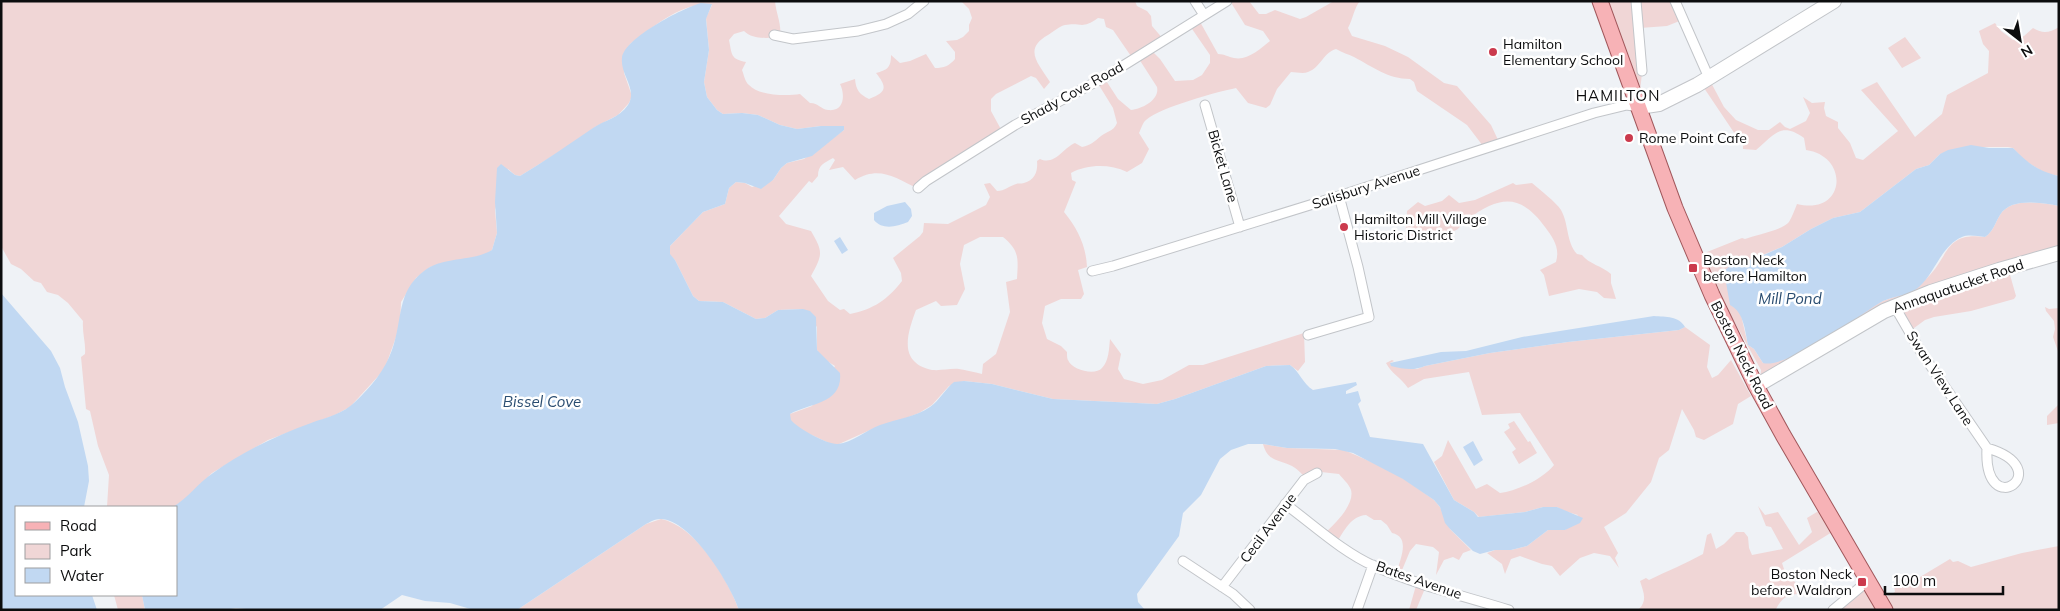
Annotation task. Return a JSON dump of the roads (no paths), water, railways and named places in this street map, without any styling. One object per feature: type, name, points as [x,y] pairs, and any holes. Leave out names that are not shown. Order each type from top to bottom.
[{"type":"main road","name":"Boston Neck Road","points":[[1600,1],[1677,214],[1709,289],[1756,386],[1885,610]]},
{"type":"street","points":[[774,35],[793,39],[858,31],[901,18],[924,1]]},
{"type":"street","points":[[1195,1],[1204,15]]},
{"type":"street","name":"Shady Cove Road","points":[[918,188],[926,181],[1015,125],[1105,77],[1227,1]]},
{"type":"street","points":[[1636,1],[1642,71]]},
{"type":"street","points":[[1675,1],[1709,78]]},
{"type":"street","points":[[1639,106],[1659,104],[1709,78],[1834,1]]},
{"type":"street","name":"Bicket Lane","points":[[1205,105],[1240,227]]},
{"type":"street","name":"Salisbury Avenue","points":[[1092,271],[1339,196],[1594,113],[1627,105],[1639,106]]},
{"type":"street","points":[[1308,335],[1368,317],[1360,274],[1339,196]]},
{"type":"street","name":"Annaquatucket Road","points":[[1756,386],[1838,337],[1895,307],[1991,272],[2059,253]]},
{"type":"street","name":"Swan View Lane","points":[[1895,307],[1921,352],[1987,448],[1986,461],[1996,483],[2006,488],[2013,488],[2020,478],[2018,465],[2013,459],[2001,452],[1987,448]]},
{"type":"street","name":"Cecil Avenue","points":[[1222,587],[1304,480],[1317,474]]},
{"type":"street","name":"Bates Avenue","points":[[1286,504],[1340,546],[1373,565],[1426,585],[1509,610]]},
{"type":"street","points":[[1183,561],[1222,587],[1250,610]]},
{"type":"street","points":[[1357,610],[1373,565]]},
{"type":"street","points":[[1832,610],[1868,580]]},
{"type":"water","name":"Bissel Cove","points":[[701,3],[712,4],[706,19],[709,50],[704,82],[707,97],[717,110],[723,114],[742,113],[758,115],[780,125],[797,129],[844,126],[844,130],[812,156],[787,163],[773,180],[761,189],[736,182],[729,188],[725,204],[703,212],[670,246],[670,254],[675,260],[693,296],[699,301],[723,302],[756,319],[765,318],[778,310],[803,309],[810,311],[816,317],[817,350],[840,373],[840,383],[831,397],[790,414],[791,420],[806,431],[833,444],[843,443],[880,425],[912,416],[924,410],[934,404],[954,382],[964,381],[992,384],[1053,399],[1157,404],[1266,366],[1290,365],[1313,390],[1356,382],[1357,385],[1346,391],[1346,394],[1358,391],[1361,401],[1358,404],[1370,437],[1423,444],[1454,500],[1474,512],[1478,517],[1525,512],[1543,507],[1557,507],[1583,518],[1580,523],[1565,530],[1548,530],[1527,546],[1480,554],[1473,551],[1450,529],[1445,523],[1440,507],[1434,500],[1403,479],[1353,453],[1335,449],[1287,448],[1263,444],[1248,444],[1231,450],[1220,459],[1201,495],[1183,513],[1179,536],[1137,594],[1138,602],[1145,610],[739,610],[728,585],[696,541],[684,529],[672,522],[660,519],[646,524],[517,610],[474,610],[450,603],[425,601],[402,595],[380,610],[257,610],[236,608],[224,610],[145,610],[142,596],[178,596],[178,506],[174,506],[208,477],[236,458],[285,433],[340,412],[355,402],[377,378],[386,364],[395,339],[404,297],[415,279],[432,266],[484,254],[492,250],[497,233],[495,202],[497,168],[501,164],[515,175],[520,176],[593,128],[620,113],[631,99],[630,88],[622,64],[625,50],[643,33],[669,17]]},
{"type":"water","name":"Mill Pond","points":[[1971,145],[1989,148],[2013,148],[2033,166],[2059,176],[2059,206],[2019,203],[2005,209],[1992,230],[1985,237],[1973,235],[1962,237],[1955,241],[1943,253],[1930,275],[1915,290],[1883,301],[1805,350],[1774,363],[1763,363],[1754,349],[1748,345],[1741,317],[1735,308],[1730,305],[1724,271],[1731,265],[1759,257],[1782,247],[1833,218],[1860,212],[1916,169],[1929,165],[1940,154],[1948,150]]},
{"type":"water","points":[[905,202],[911,209],[912,216],[908,222],[890,227],[881,225],[874,220],[874,213],[887,206]]},
{"type":"water","points":[[840,237],[848,250],[842,254],[834,241]]},
{"type":"water","points":[[1,293],[51,351],[60,368],[78,422],[88,466],[89,481],[84,506],[15,506],[15,596],[92,596],[97,610],[1,610]]},
{"type":"water","points":[[1654,316],[1676,319],[1685,327],[1679,330],[1490,353],[1416,369],[1391,366],[1390,363],[1441,352],[1466,351],[1522,337]]},
{"type":"water","points":[[1473,441],[1483,460],[1474,466],[1463,447]]},
{"type":"place","name":"Hamilton Elementary School","points":[[1493,52]]},
{"type":"place","name":"Rome Point Cafe","points":[[1629,138]]},
{"type":"place","name":"Hamilton Mill Village Historic District","points":[[1344,227]]},
{"type":"place","name":"Boston Neck before Hamilton","points":[[1693,268]]},
{"type":"place","name":"Boston Neck before Waldron","points":[[1862,582]]},
{"type":"district","name":"HAMILTON","points":[[1618,96]]}]
